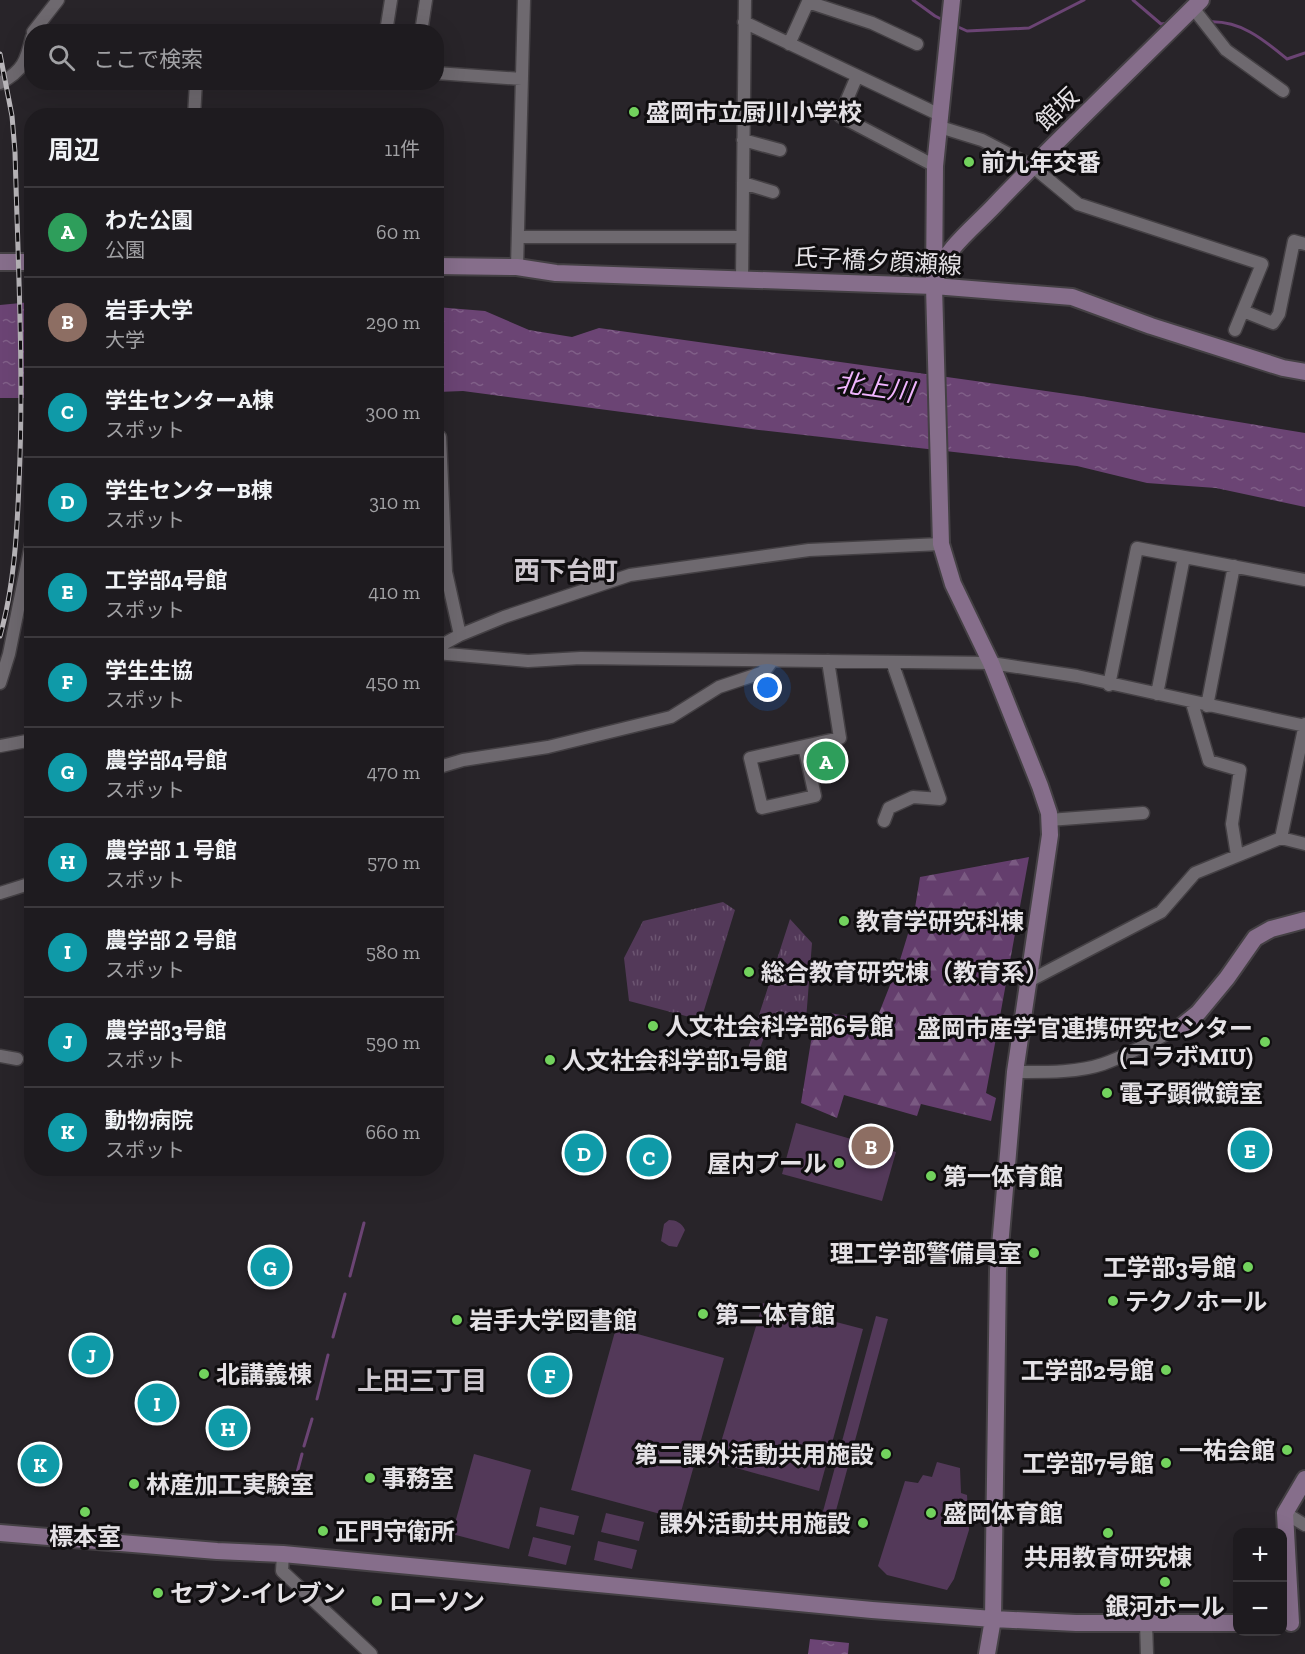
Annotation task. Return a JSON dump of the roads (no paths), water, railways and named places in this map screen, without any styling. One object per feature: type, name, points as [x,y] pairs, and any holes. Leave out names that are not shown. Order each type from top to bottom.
[{"type":"street","points":[[39,24],[58,0]]},
{"type":"street","points":[[387,24],[391,0]]},
{"type":"street","points":[[422,24],[426,0]]},
{"type":"street","points":[[517,267],[524,0]]},
{"type":"street","points":[[742,279],[744,0]]},
{"type":"street","points":[[789,44],[808,2],[872,23],[916,44]]},
{"type":"street","points":[[1193,8],[1226,50],[1283,91]]},
{"type":"street","name":"館坂","points":[[934,286],[938,270],[951,251],[1032,166],[1193,8]]},
{"type":"street","points":[[950,15],[935,166],[934,286],[941,544],[953,584],[991,663],[1040,786],[1049,820],[1050,835],[1015,1072],[998,1270],[993,1619],[987,1654]]},
{"type":"street","points":[[744,22],[857,76],[1032,166],[1078,204],[1262,264],[1235,330]]},
{"type":"street","points":[[0,83],[24,64]]},
{"type":"street","points":[[444,74],[522,79]]},
{"type":"street","points":[[857,76],[840,116],[935,166]]},
{"type":"street","points":[[194,108],[196,90]]},
{"type":"street","points":[[743,140],[780,150]]},
{"type":"street","points":[[743,183],[773,192]]},
{"type":"street","points":[[518,237],[742,237]]},
{"type":"street","points":[[1243,311],[1273,322],[1278,314],[1294,241],[1305,244]]},
{"type":"street","points":[[0,262],[24,262]]},
{"type":"street","name":"氏子橋夕顔瀬線","points":[[444,266],[517,267],[556,273],[934,286],[1072,297],[1152,326],[1282,368],[1305,372]]},
{"type":"street","points":[[444,527],[446,572],[460,635]]},
{"type":"street","points":[[444,644],[504,617],[630,575],[809,550],[941,544]]},
{"type":"street","points":[[1109,685],[1137,548],[1305,580]]},
{"type":"street","points":[[1156,694],[1184,557]]},
{"type":"street","points":[[1207,706],[1234,566]]},
{"type":"street","points":[[0,683],[9,654],[24,580]]},
{"type":"street","points":[[444,655],[528,661],[581,658],[991,663],[1077,676],[1109,685],[1305,726],[1281,838]]},
{"type":"street","points":[[444,766],[463,760],[548,747],[671,717],[718,687],[761,673],[772,661]]},
{"type":"street","points":[[804,746],[815,796],[762,808],[750,758],[804,746],[840,738],[828,661]]},
{"type":"street","points":[[884,821],[889,808],[913,797],[940,799],[892,662]]},
{"type":"street","points":[[1192,703],[1209,762],[1240,770],[1232,824],[1237,855]]},
{"type":"street","points":[[0,746],[24,742]]},
{"type":"street","points":[[1049,820],[1143,813]]},
{"type":"street","points":[[1029,981],[1161,912],[1195,873],[1281,838],[1305,844]]},
{"type":"street","points":[[0,893],[24,886]]},
{"type":"street","points":[[1015,1072],[1054,1071],[1101,1065],[1183,1025],[1197,1014],[1255,938],[1271,929],[1305,920]]},
{"type":"street","points":[[0,1056],[16,1059]]},
{"type":"street","points":[[1293,1623],[1284,1513],[1305,1479]]},
{"type":"street","points":[[1284,1513],[1305,1525]]},
{"type":"street","points":[[0,1533],[217,1551],[283,1554],[861,1609],[993,1619],[1233,1623]]},
{"type":"street","points":[[283,1554],[282,1571],[371,1654]]},
{"type":"street","points":[[1146,1623],[1147,1654]]},
{"type":"water","points":[[24,303],[24,398],[0,398],[0,305]]},
{"type":"water","name":"北上川","points":[[444,308],[485,311],[529,330],[572,337],[599,328],[1081,396],[1305,433],[1305,507],[1216,488],[1147,483],[1077,466],[759,430],[463,391],[444,392]]},
{"type":"water","points":[[810,1639],[849,1643],[848,1654],[808,1654]]},
{"type":"waterway","points":[[913,0],[945,21]]},
{"type":"waterway","points":[[956,26],[967,31],[1029,28],[1084,0]]},
{"type":"waterway","points":[[1133,0],[1161,24],[1169,23]]},
{"type":"waterway","points":[[1208,22],[1220,22],[1241,28],[1261,38],[1287,59],[1305,53]]},
{"type":"waterway","points":[[350,1276],[364,1223]]},
{"type":"waterway","points":[[333,1337],[345,1294]]},
{"type":"waterway","points":[[317,1399],[328,1355]]},
{"type":"waterway","points":[[304,1446],[312,1419]]},
{"type":"waterway","points":[[293,1488],[302,1454]]},
{"type":"railway","points":[[0,54],[12,116],[15,152],[21,400],[16,541],[9,599],[0,636]]},
{"type":"place","name":"盛岡市立厨川小学校","points":[[634,112]]},
{"type":"place","name":"前九年交番","points":[[969,162]]},
{"type":"place","name":"わた公園","points":[[826,761]]},
{"type":"place","name":"教育学研究科棟","points":[[844,921]]},
{"type":"place","name":"総合教育研究棟（教育系）","points":[[749,972]]},
{"type":"place","name":"人文社会科学部6号館","points":[[653,1026]]},
{"type":"place","name":"盛岡市産学官連携研究センター (コラボMIU)","points":[[1265,1042]]},
{"type":"place","name":"人文社会科学部1号館","points":[[550,1060]]},
{"type":"place","name":"電子顕微鏡室","points":[[1107,1093]]},
{"type":"place","name":"岩手大学","points":[[871,1146]]},
{"type":"place","name":"工学部4号館","points":[[1250,1150]]},
{"type":"place","name":"学生センターB棟","points":[[584,1153]]},
{"type":"place","name":"学生センターA棟","points":[[649,1157]]},
{"type":"place","name":"屋内プール","points":[[839,1163]]},
{"type":"place","name":"第一体育館","points":[[931,1176]]},
{"type":"place","name":"理工学部警備員室","points":[[1034,1253]]},
{"type":"place","name":"農学部4号館","points":[[270,1267]]},
{"type":"place","name":"工学部3号館","points":[[1248,1267]]},
{"type":"place","name":"テクノホール","points":[[1113,1301]]},
{"type":"place","name":"第二体育館","points":[[703,1314]]},
{"type":"place","name":"岩手大学図書館","points":[[457,1320]]},
{"type":"place","name":"農学部3号館","points":[[91,1355]]},
{"type":"place","name":"工学部2号館","points":[[1166,1370]]},
{"type":"place","name":"北講義棟","points":[[204,1374]]},
{"type":"place","name":"学生生協","points":[[550,1375]]},
{"type":"place","name":"農学部２号館","points":[[157,1403]]},
{"type":"place","name":"農学部１号館","points":[[228,1428]]},
{"type":"place","name":"一祐会館","points":[[1287,1450]]},
{"type":"place","name":"第二課外活動共用施設","points":[[886,1454]]},
{"type":"place","name":"工学部7号館","points":[[1166,1463]]},
{"type":"place","name":"動物病院","points":[[40,1464]]},
{"type":"place","name":"事務室","points":[[370,1478]]},
{"type":"place","name":"林産加工実験室","points":[[134,1484]]},
{"type":"place","name":"標本室","points":[[85,1512]]},
{"type":"place","name":"盛岡体育館","points":[[931,1513]]},
{"type":"place","name":"課外活動共用施設","points":[[863,1523]]},
{"type":"place","name":"正門守衛所","points":[[323,1531]]},
{"type":"place","name":"共用教育研究棟","points":[[1108,1533]]},
{"type":"place","name":"銀河ホール","points":[[1165,1582]]},
{"type":"place","name":"セブン-イレブン","points":[[158,1593]]},
{"type":"place","name":"ローソン","points":[[377,1601]]},
{"type":"district","name":"西下台町","points":[[566,571]]},
{"type":"district","name":"上田三丁目","points":[[422,1381]]}]
